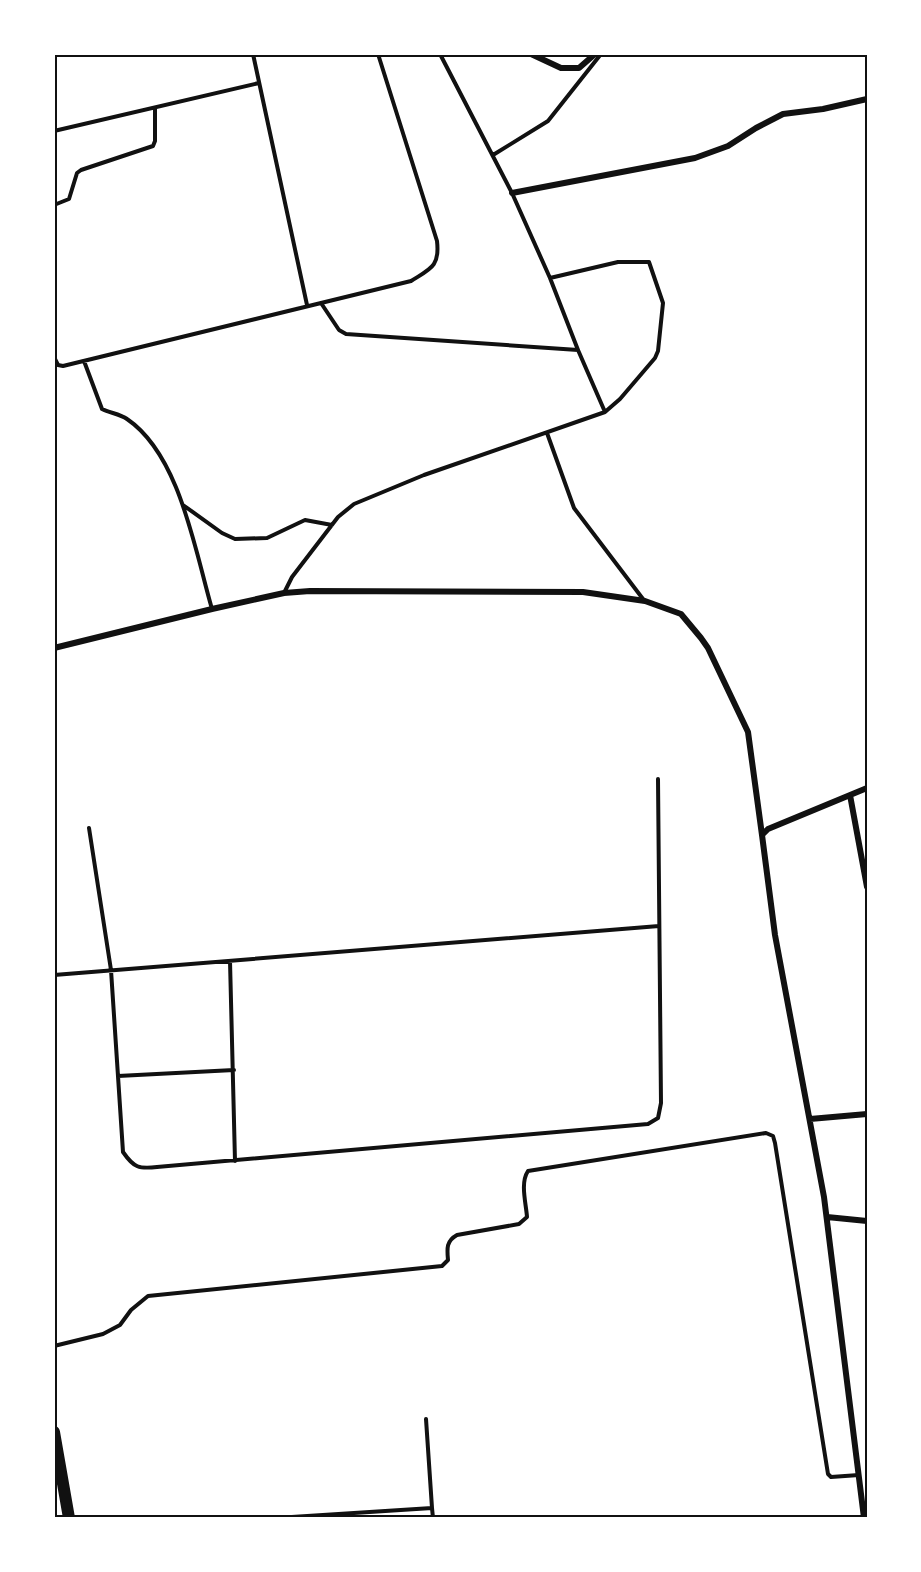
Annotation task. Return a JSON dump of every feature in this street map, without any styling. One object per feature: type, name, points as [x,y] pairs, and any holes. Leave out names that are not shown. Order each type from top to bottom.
[{"type":"main road","points":[[54,1432],[69,1518]]},
{"type":"street","points":[[531,54],[561,68],[579,68],[595,54]]},
{"type":"street","points":[[512,193],[695,158],[728,146],[783,114],[823,109],[867,99]]},
{"type":"street","points":[[54,648],[284,593],[380,590],[572,591],[645,601],[681,614],[708,648],[748,732],[775,935],[827,1217],[864,1518]]},
{"type":"street","points":[[762,836],[768,830],[867,788]]},
{"type":"street","points":[[850,795],[867,887]]},
{"type":"street","points":[[810,1119],[867,1114]]},
{"type":"street","points":[[827,1217],[867,1221]]},
{"type":"lane","points":[[253,54],[307,305]]},
{"type":"lane","points":[[54,357],[57,365],[63,366],[84,361],[411,281],[432,267],[438,256],[437,242],[378,54]]},
{"type":"lane","points":[[440,54],[512,193],[605,412]]},
{"type":"lane","points":[[493,155],[548,121],[601,54]]},
{"type":"lane","points":[[54,131],[259,83]]},
{"type":"lane","points":[[54,205],[69,199],[77,173],[81,170],[153,146],[155,108]]},
{"type":"lane","points":[[284,593],[292,577],[345,510],[364,499],[424,475],[605,412],[626,392],[655,358],[658,351],[663,303],[650,262],[618,262],[550,278]]},
{"type":"lane","points":[[321,302],[339,330],[346,334],[578,350]]},
{"type":"lane","points":[[84,361],[102,409],[125,418],[148,438],[175,482],[212,609]]},
{"type":"lane","points":[[547,433],[574,508],[645,601]]},
{"type":"lane","points":[[182,505],[222,533],[235,539],[267,538],[305,520],[332,525]]},
{"type":"lane","points":[[89,828],[111,970],[123,1152],[130,1163],[142,1169],[236,1161],[648,1124],[658,1118],[661,1103],[658,779]]},
{"type":"lane","points":[[54,975],[659,926]]},
{"type":"lane","points":[[231,961],[236,1161]]},
{"type":"lane","points":[[118,1076],[234,1070]]},
{"type":"lane","points":[[54,1346],[103,1334],[120,1325],[131,1310],[148,1296],[442,1266],[448,1260],[449,1241],[456,1235],[523,1222],[527,1217],[524,1183],[525,1174],[528,1171],[766,1133],[773,1136],[775,1143],[828,1474],[831,1478],[859,1475]]},
{"type":"lane","points":[[426,1419],[433,1518]]},
{"type":"lane","points":[[276,1518],[432,1508]]}]
